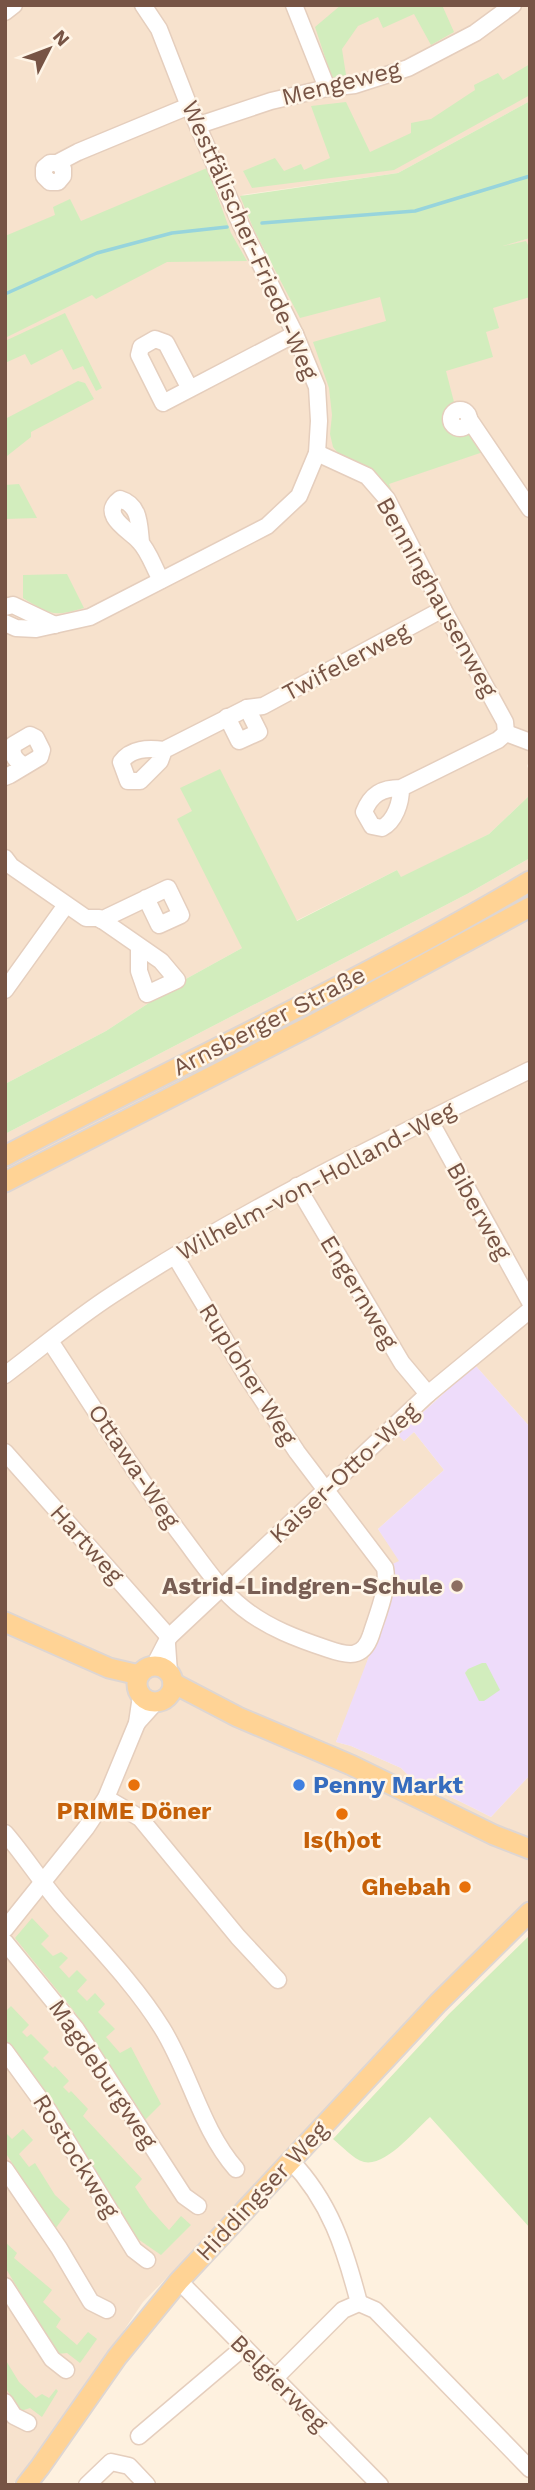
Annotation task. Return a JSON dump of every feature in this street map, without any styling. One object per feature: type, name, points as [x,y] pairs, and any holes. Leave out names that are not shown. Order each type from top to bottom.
[{"type":"main road","name":"Arnsberger Straße","points":[[5,1156],[303,1005],[485,908],[530,881]]},
{"type":"main road","name":"Arnsberger Straße","points":[[5,1181],[314,1024],[530,907]]},
{"type":"main road","points":[[5,1622],[109,1668],[212,1705],[351,1765],[525,1850]]},
{"type":"main road","name":"Hiddingser Weg","points":[[26,2485],[117,2357],[179,2281],[438,2003],[528,1916]]},
{"type":"street","points":[[5,12],[14,5]]},
{"type":"street","name":"Westfälischer-Friede-Weg","points":[[5,623],[16,628],[36,629],[90,618],[267,526],[299,496],[317,453],[317,387],[295,334],[241,225],[159,29],[143,5]]},
{"type":"street","points":[[294,5],[327,88]]},
{"type":"street","name":"Mengeweg","points":[[199,125],[271,101],[327,88],[355,85],[408,68],[475,33],[513,5]]},
{"type":"street","points":[[57,163],[189,106]]},
{"type":"street","points":[[190,389],[295,334]]},
{"type":"street","points":[[469,419],[530,509]]},
{"type":"street","name":"Benninghausenweg","points":[[317,453],[367,476],[387,499],[505,722],[506,733]]},
{"type":"street","points":[[141,542],[160,580]]},
{"type":"street","points":[[5,607],[13,605],[55,625]]},
{"type":"street","name":"Twifelerweg","points":[[164,750],[227,717],[247,708],[263,706],[299,688],[443,609]]},
{"type":"street","points":[[227,717],[239,741],[259,732],[247,708]]},
{"type":"street","points":[[401,788],[498,740],[506,733],[530,742]]},
{"type":"street","points":[[5,777],[25,766]]},
{"type":"street","points":[[5,858],[11,866],[66,905],[86,918],[101,920],[139,946]]},
{"type":"street","points":[[101,920],[146,898]]},
{"type":"street","points":[[5,990],[66,905]]},
{"type":"street","name":"Wilhelm-von-Holland-Weg","points":[[5,1375],[110,1297],[175,1256],[297,1186],[530,1070]]},
{"type":"street","name":"Biberweg","points":[[429,1119],[530,1302]]},
{"type":"street","name":"Engernweg","points":[[297,1186],[402,1363],[429,1394]]},
{"type":"street","name":"Ruploher Weg","points":[[175,1256],[271,1413],[382,1564],[386,1576],[370,1636],[361,1650],[346,1655],[290,1636],[245,1610],[222,1587]]},
{"type":"street","name":"Kaiser-Otto-Weg","points":[[168,1641],[222,1587],[429,1394],[530,1310]]},
{"type":"street","name":"Ottawa-Weg","points":[[50,1341],[169,1520],[222,1587]]},
{"type":"street","name":"Hartweg","points":[[5,1452],[168,1641]]},
{"type":"street","points":[[5,1929],[86,1828],[106,1798],[154,1685],[168,1641]]},
{"type":"street","points":[[106,1798],[140,1818],[238,1937],[278,1980]]},
{"type":"street","points":[[5,1833],[155,2017],[171,2043],[224,2155],[236,2169]]},
{"type":"street","name":"Magdeburgweg","points":[[5,1942],[76,2029],[184,2196],[198,2206]]},
{"type":"street","name":"Rostockweg","points":[[5,2051],[48,2110],[134,2250],[147,2260]]},
{"type":"street","points":[[290,2160],[307,2177],[337,2229],[359,2303]]},
{"type":"street","points":[[5,2169],[59,2248],[91,2302],[107,2311]]},
{"type":"street","name":"Belgierweg","points":[[179,2281],[380,2485]]},
{"type":"street","points":[[5,2286],[51,2358],[66,2370]]},
{"type":"street","points":[[275,2378],[343,2310],[359,2303],[375,2310],[530,2469]]},
{"type":"street","points":[[139,2436],[244,2347]]},
{"type":"street","points":[[5,2402],[14,2416],[28,2423]]},
{"type":"street","points":[[88,2485],[111,2462],[129,2466],[147,2485]]},
{"type":"shaded area","points":[[5,5],[530,5],[530,101],[398,173],[241,195],[468,255],[530,238],[530,759],[527,766],[530,772],[530,795],[489,834],[401,878],[397,870],[242,948],[184,980],[106,1031],[5,1084]]},
{"type":"shaded area","points":[[530,858],[530,1427],[475,1365],[398,1434],[404,1441],[414,1432],[444,1470],[378,1529],[400,1561],[362,1678],[336,1742],[401,1768],[409,1776],[491,1817],[530,1775],[530,1905],[143,2302],[35,2462],[12,2485],[5,2485],[5,1134],[467,894]]},
{"type":"shaded area","name":"Astrid-Lindgren-Schule","points":[[475,1365],[530,1427],[530,1775],[491,1817],[409,1776],[401,1768],[336,1742],[371,1651],[388,1566],[399,1561],[378,1529],[444,1470],[414,1432],[404,1441],[398,1435]]},
{"type":"green space","points":[[341,5],[442,5],[454,32],[431,45],[414,14],[383,28],[378,17],[358,26],[342,49],[346,75],[332,78],[315,27]]},
{"type":"green space","points":[[530,64],[530,95],[394,170],[252,188],[243,171],[275,158],[284,171],[301,164],[304,170],[330,158],[311,106],[346,102],[370,152],[411,133],[411,123],[431,119],[475,90],[474,85],[498,73],[503,80]]},
{"type":"green space","points":[[530,101],[530,238],[503,246],[526,241],[530,249],[530,297],[493,308],[499,328],[486,332],[493,357],[446,371],[455,406],[446,414],[445,426],[455,433],[469,431],[486,451],[389,484],[392,491],[371,468],[338,453],[333,447],[330,434],[332,415],[329,388],[313,342],[386,321],[380,297],[300,318],[254,230],[240,196],[398,173]]},
{"type":"green space","points":[[207,168],[231,233],[247,261],[167,262],[96,299],[92,295],[5,338],[5,236],[55,215],[53,207],[70,199],[81,221]]},
{"type":"green space","points":[[65,313],[102,388],[96,391],[83,366],[73,370],[62,349],[31,365],[25,354],[5,363],[5,341]]},
{"type":"green space","points":[[78,381],[85,383],[94,399],[31,432],[31,437],[7,456],[5,419]]},
{"type":"green space","points":[[19,484],[37,518],[5,519],[5,485]]},
{"type":"green space","points":[[67,574],[84,608],[52,613],[23,598],[23,575]]},
{"type":"green space","points":[[220,769],[297,921],[397,870],[401,877],[489,834],[530,795],[530,858],[467,894],[5,1134],[5,1084],[106,1031],[184,980],[242,948],[177,819],[192,811],[180,788]]},
{"type":"green space","points":[[486,1663],[500,1690],[484,1701],[479,1701],[465,1673]]},
{"type":"green space","points":[[32,1918],[49,1936],[41,1944],[53,1956],[61,1952],[68,1958],[59,1967],[69,1978],[77,1970],[87,1980],[77,1991],[87,2001],[95,1993],[105,2004],[98,2012],[115,2029],[106,2037],[120,2053],[131,2047],[161,2104],[144,2121],[74,2011],[15,1938]]},
{"type":"green space","points":[[530,1935],[530,2228],[430,2117],[391,2153],[373,2162],[356,2158],[333,2139],[449,2014]]},
{"type":"green space","points":[[11,2006],[29,2025],[22,2032],[27,2037],[31,2034],[49,2052],[43,2058],[69,2081],[63,2087],[69,2093],[71,2091],[88,2109],[83,2116],[142,2179],[135,2187],[149,2208],[169,2230],[181,2216],[191,2225],[161,2255],[135,2237],[53,2103],[5,2040],[5,2012]]},
{"type":"green space","points":[[23,2129],[33,2140],[19,2154],[29,2167],[35,2163],[55,2195],[70,2209],[55,2229],[5,2152],[5,2132],[12,2139]]},
{"type":"green space","points":[[5,2242],[17,2253],[14,2258],[52,2290],[43,2302],[61,2319],[56,2327],[77,2345],[88,2332],[97,2339],[80,2363],[67,2353],[57,2354],[5,2267]]},
{"type":"green space","points":[[5,2359],[19,2382],[36,2398],[42,2394],[49,2398],[56,2389],[58,2391],[42,2417],[30,2408],[21,2411],[5,2387]]},
{"type":"waterway","points":[[262,223],[415,211],[530,176]]},
{"type":"waterway","points":[[5,294],[97,253],[172,233],[227,227]]},
{"type":"place","name":"Astrid-Lindgren-Schule","points":[[457,1586]]},
{"type":"place","name":"PRIME Döner","points":[[134,1785]]},
{"type":"place","name":"Penny Markt","points":[[299,1785]]},
{"type":"place","name":"Is(h)ot","points":[[342,1814]]},
{"type":"place","name":"Ghebah","points":[[465,1887]]}]
